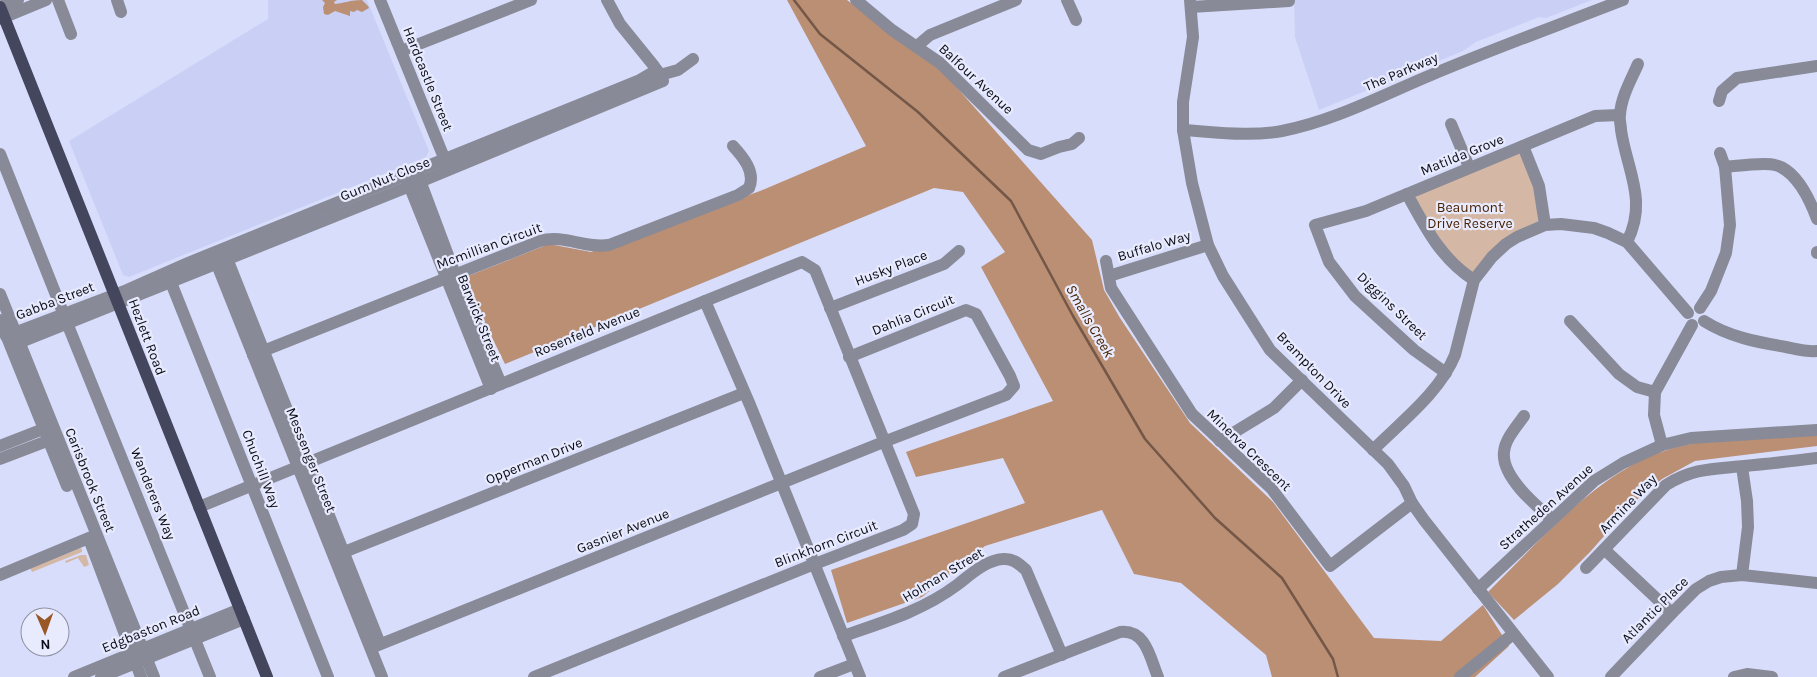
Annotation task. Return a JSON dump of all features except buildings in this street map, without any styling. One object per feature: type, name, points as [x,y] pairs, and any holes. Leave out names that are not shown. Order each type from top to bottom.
[{"type":"main road","name":"Hezlett Road","points":[[1,14],[267,677]]},
{"type":"street","points":[[1,14],[18,0]]},
{"type":"street","points":[[1,14],[46,0]]},
{"type":"street","points":[[58,0],[71,34]]},
{"type":"street","name":"Hardcastle Street","points":[[380,0],[446,164]]},
{"type":"street","points":[[401,51],[531,0]]},
{"type":"street","points":[[608,0],[620,24],[660,75]]},
{"type":"street","name":"Balfour Avenue","points":[[856,0],[892,30],[940,63],[1028,150],[1041,154],[1072,144],[1079,138]]},
{"type":"street","points":[[917,46],[930,35],[1016,0]]},
{"type":"street","points":[[1067,0],[1076,20]]},
{"type":"street","name":"The Parkway","points":[[1183,130],[1264,133],[1282,131],[1316,122],[1364,104],[1432,74],[1623,0]]},
{"type":"street","points":[[1190,4],[1289,1]]},
{"type":"street","name":"Brampton Drive","points":[[1190,4],[1192,36],[1183,102],[1183,130],[1192,183],[1208,245],[1223,276],[1270,350],[1388,464],[1404,486],[1412,503],[1478,590],[1548,677]]},
{"type":"street","name":"Gum Nut Close","points":[[116,299],[660,75],[678,70],[694,59]]},
{"type":"street","points":[[1627,242],[1635,224],[1636,198],[1633,176],[1623,141],[1620,115],[1628,86],[1638,64]]},
{"type":"street","points":[[1719,101],[1722,91],[1737,78],[1817,66]]},
{"type":"street","name":"Matilda Grove","points":[[1315,225],[1366,211],[1595,116],[1620,115]]},
{"type":"street","points":[[1451,124],[1469,167]]},
{"type":"street","name":"Mcmillian Circuit","points":[[259,353],[548,239],[569,240],[591,247],[609,245],[738,195],[749,188],[751,177],[743,156],[733,146]]},
{"type":"street","points":[[1523,146],[1539,186],[1545,225]]},
{"type":"street","points":[[1373,450],[1437,386],[1446,373],[1456,355],[1474,280],[1492,257],[1506,244],[1545,225],[1561,224],[1594,228],[1608,232],[1627,242],[1690,319],[1698,326],[1726,253],[1730,225],[1724,167],[1720,153]]},
{"type":"street","name":"Wanderers Way","points":[[0,154],[210,677]]},
{"type":"street","points":[[1724,167],[1773,164],[1782,167],[1799,183],[1810,199],[1817,218]]},
{"type":"street","name":"Barwick Street","points":[[413,178],[496,386]]},
{"type":"street","points":[[1407,194],[1427,232],[1439,248],[1474,280]]},
{"type":"street","name":"Diggins Street","points":[[1315,225],[1330,262],[1355,296],[1414,350],[1446,373]]},
{"type":"street","name":"Buffalo Way","points":[[1109,276],[1208,245]]},
{"type":"street","name":"Husky Place","points":[[830,308],[944,264],[959,251]]},
{"type":"street","name":"Messenger Street","points":[[220,256],[376,646],[382,677]]},
{"type":"street","name":"Minerva Crescent","points":[[1106,261],[1111,288],[1192,414],[1271,488],[1330,566],[1412,503]]},
{"type":"street","name":"Rosenfeld Avenue","points":[[199,507],[802,262],[815,270],[830,308]]},
{"type":"street","name":"Chuchill Way","points":[[168,277],[328,677]]},
{"type":"street","name":"Carisbrook Street","points":[[0,294],[13,339],[139,656],[142,677]]},
{"type":"street","name":"Gabba Street","points":[[13,339],[23,331],[66,319],[116,299]]},
{"type":"street","points":[[705,301],[816,569],[856,673],[820,677]]},
{"type":"street","name":"Blinkhorn Circuit","points":[[534,677],[816,569],[903,530],[912,524],[914,514],[886,441],[849,358],[830,308]]},
{"type":"street","name":"Dahlia Circuit","points":[[849,358],[966,310],[976,314],[1010,376],[1014,386],[1006,395],[886,441]]},
{"type":"street","points":[[1702,315],[1730,334],[1793,349],[1817,351]]},
{"type":"street","points":[[1662,445],[1654,415],[1655,392],[1690,319]]},
{"type":"street","name":"Carisbrook Street","points":[[0,320],[13,339]]},
{"type":"street","points":[[1570,321],[1619,374],[1637,388],[1655,392]]},
{"type":"street","points":[[1220,441],[1274,408],[1302,380]]},
{"type":"street","name":"Opperman Drive","points":[[339,555],[744,393]]},
{"type":"street","points":[[1524,416],[1508,440],[1504,451],[1504,464],[1513,479],[1535,505],[1552,519]]},
{"type":"street","name":"Stratheden Avenue","points":[[1478,590],[1594,481],[1623,463],[1662,445],[1691,438],[1817,430]]},
{"type":"street","points":[[0,446],[50,433]]},
{"type":"street","points":[[0,459],[50,433]]},
{"type":"street","name":"Gasnier Avenue","points":[[376,646],[886,441]]},
{"type":"street","name":"Armine Way","points":[[1586,568],[1652,498],[1672,480],[1695,471],[1712,468],[1742,467],[1817,458]]},
{"type":"street","points":[[1742,467],[1747,501],[1748,527],[1742,574]]},
{"type":"street","points":[[0,574],[92,536]]},
{"type":"street","points":[[1604,550],[1672,613]]},
{"type":"street","name":"Holman Street","points":[[842,636],[918,609],[946,594],[975,571],[993,561],[1004,558],[1016,561],[1026,570],[1062,654]]},
{"type":"street","name":"Atlantic Place","points":[[1611,677],[1696,589],[1709,581],[1742,574],[1817,583]]},
{"type":"street","name":"Edgbaston Road","points":[[74,677],[139,656],[242,614]]},
{"type":"street","points":[[1004,677],[1120,632],[1132,632],[1141,637],[1158,677]]},
{"type":"street","points":[[1460,677],[1513,634]]},
{"type":"street","name":"Carisbrook Street","points":[[139,656],[154,677]]},
{"type":"street","name":"Edgbaston Road","points":[[101,677],[139,656]]},
{"type":"street","points":[[1734,677],[1747,674],[1772,677]]},
{"type":"shaded area","points":[[268,0],[367,0],[429,151],[426,157],[129,277],[123,275],[69,141],[268,19]]},
{"type":"shaded area","points":[[322,0],[337,0],[334,2],[335,4],[362,0],[369,8],[362,12],[357,10],[354,12],[350,11],[350,16],[335,11],[328,15],[324,14],[323,7],[325,3]]},
{"type":"shaded area","points":[[787,0],[847,0],[943,72],[1092,240],[1104,290],[1120,318],[1190,423],[1273,502],[1374,638],[1441,641],[1483,605],[1509,646],[1475,677],[1272,677],[1266,655],[1181,583],[1134,574],[1102,510],[985,546],[922,597],[847,623],[831,570],[1025,503],[1003,458],[916,477],[906,452],[1053,401],[981,267],[1005,252],[963,192],[934,188],[505,364],[463,278],[549,244],[591,252],[760,191],[866,146]]},
{"type":"shaded area","points":[[1294,0],[1592,0],[1546,18],[1539,17],[1476,42],[1463,51],[1319,110],[1295,37]]},
{"type":"shaded area","points":[[1817,434],[1817,446],[1695,461],[1662,479],[1634,502],[1590,552],[1558,584],[1514,620],[1488,592],[1549,530],[1595,490],[1619,473],[1644,459],[1670,449],[1706,441],[1743,437]]},
{"type":"green space","name":"Beaumont Drive Reserve","points":[[1520,150],[1537,189],[1538,222],[1474,272],[1470,272],[1444,249],[1415,199],[1418,194]]},
{"type":"green space","points":[[80,548],[82,552],[32,572],[30,568]]},
{"type":"green space","points":[[86,555],[89,565],[84,567],[78,558],[66,563],[65,561]]},
{"type":"waterway","name":"Smalls Creek","points":[[794,0],[820,34],[918,112],[1011,201],[1073,316],[1145,439],[1215,518],[1282,578],[1333,659],[1338,677]]}]
